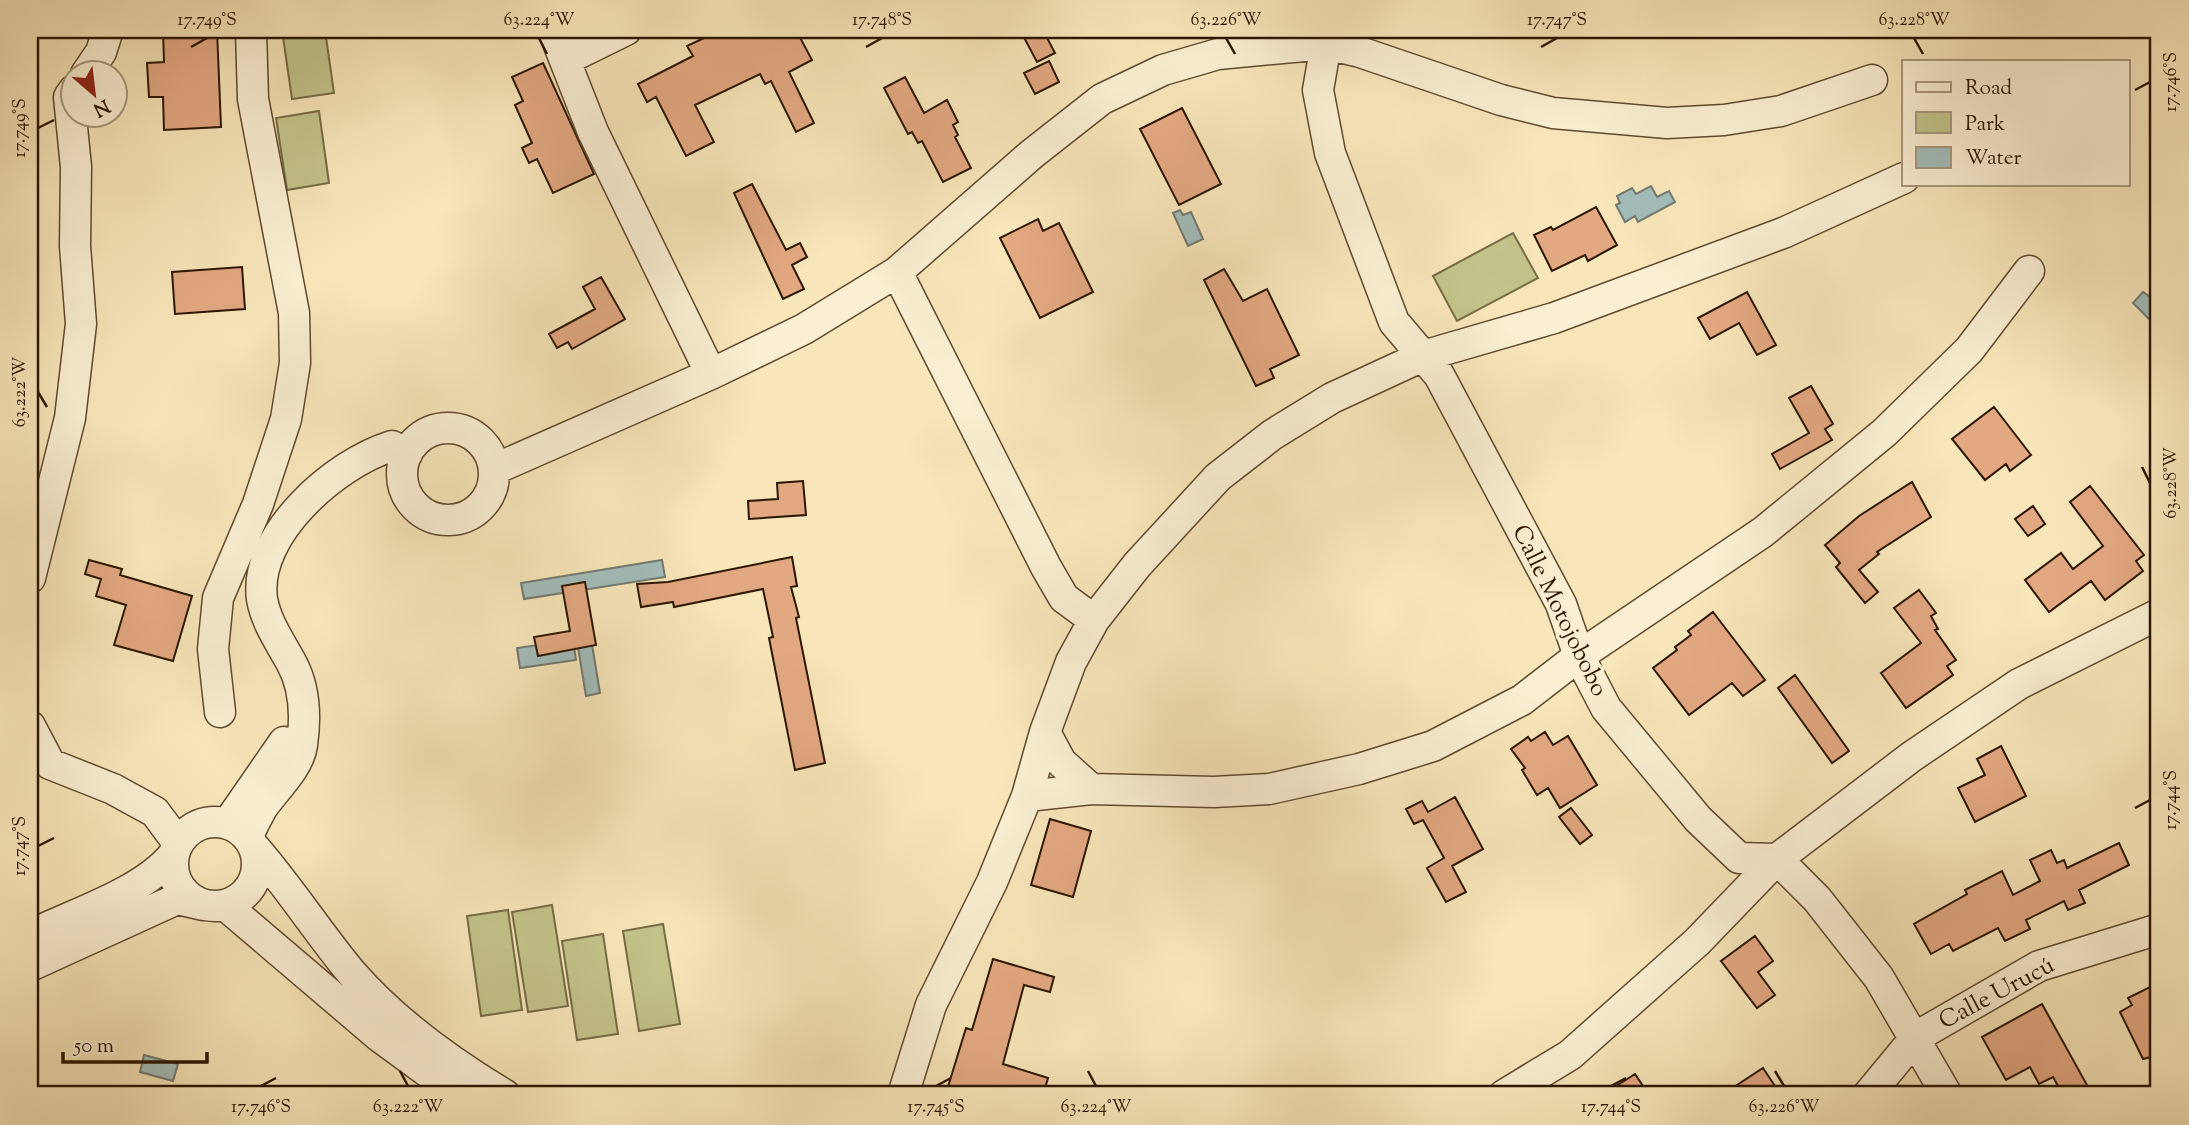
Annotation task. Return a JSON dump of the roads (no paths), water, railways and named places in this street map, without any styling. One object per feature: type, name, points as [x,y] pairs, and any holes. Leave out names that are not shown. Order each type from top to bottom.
[{"type":"street","points":[[96,60],[102,52],[108,30]]},
{"type":"street","points":[[220,712],[213,649],[218,598],[244,537],[286,419],[295,363],[294,313],[253,99],[251,30]]},
{"type":"street","points":[[553,30],[593,132],[711,374]]},
{"type":"street","points":[[565,60],[626,30]]},
{"type":"street","points":[[495,469],[711,374],[804,329],[897,272],[1032,154],[1102,99],[1163,70],[1218,54],[1325,37],[1502,100],[1553,113],[1619,121],[1667,123],[1724,120],[1781,111],[1872,80]]},
{"type":"street","name":"Calle Motojobobo","points":[[1325,37],[1318,90],[1330,153],[1389,312],[1439,375],[1489,474],[1561,604],[1579,656],[1606,708],[1698,819],[1739,858],[1777,859]]},
{"type":"street","points":[[30,578],[70,418],[81,324],[75,246],[76,167],[72,130]]},
{"type":"street","points":[[904,1095],[931,1005],[992,882],[1027,796],[1045,732],[1071,662],[1094,620],[1137,565],[1218,477],[1272,435],[1332,398],[1423,356],[1566,314],[1783,233],[1902,179]]},
{"type":"street","points":[[1027,796],[1091,789],[1214,792],[1269,789],[1359,769],[1433,746],[1522,700],[1579,656],[1763,532],[1884,433],[1969,350],[2029,271]]},
{"type":"street","points":[[897,272],[1046,567],[1064,598],[1094,620]]},
{"type":"street","points":[[443,428],[461,429],[478,437],[489,451],[495,469],[494,487],[485,503],[471,515],[454,521],[435,519],[419,511],[407,497],[401,480],[407,454],[411,445],[425,433],[443,428]]},
{"type":"street","points":[[244,836],[300,756],[305,707],[301,684],[278,641],[262,599],[263,575],[270,551],[319,487],[339,471],[375,451],[392,446],[407,454]]},
{"type":"street","points":[[244,537],[270,551]]},
{"type":"street","points":[[1504,1095],[1570,1055],[1697,942],[1777,859],[1911,757],[2019,684],[2159,614]]},
{"type":"street","points":[[30,726],[50,764],[113,789],[155,812],[176,849],[176,880],[184,893],[214,905],[380,1037],[459,1095]]},
{"type":"street","points":[[1045,732],[1053,751],[1066,768],[1091,789]]},
{"type":"street","points":[[30,935],[140,883],[163,867],[185,834],[205,822],[244,836],[298,900],[351,972],[386,1008],[469,1074],[505,1095]]},
{"type":"street","points":[[30,966],[177,899],[214,905],[249,889],[257,869],[244,836]]},
{"type":"street","points":[[1777,859],[1817,899],[1872,969],[1916,1037],[1927,1064],[1947,1095]]},
{"type":"street","name":"Calle Urucú","points":[[1916,1037],[2039,966],[2159,929]]},
{"type":"street","points":[[1868,1095],[1916,1037]]},
{"type":"water","points":[[1651,186],[1657,197],[1669,191],[1675,202],[1638,222],[1635,216],[1625,222],[1616,205],[1620,203],[1617,196],[1632,188],[1636,194]]},
{"type":"water","points":[[1180,210],[1183,215],[1191,212],[1203,239],[1188,246],[1173,213]]},
{"type":"water","points":[[2143,292],[2159,303],[2157,327],[2133,303]]},
{"type":"water","points":[[662,560],[665,577],[583,590],[600,693],[586,696],[569,592],[524,599],[521,583]]},
{"type":"water","points":[[573,640],[576,660],[520,668],[517,648]]},
{"type":"water","points":[[144,1055],[178,1064],[173,1081],[140,1072]]}]
